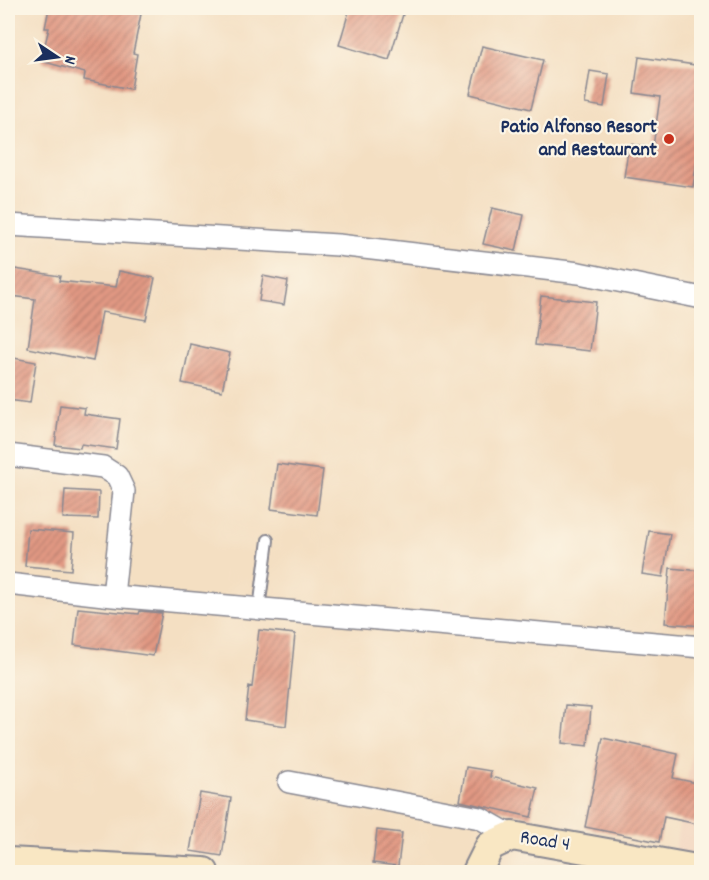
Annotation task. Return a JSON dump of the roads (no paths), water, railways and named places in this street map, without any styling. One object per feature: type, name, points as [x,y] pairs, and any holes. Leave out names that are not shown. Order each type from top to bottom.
[{"type":"street","points":[[8,225],[350,247],[579,273],[702,298]]},
{"type":"street","points":[[8,455],[104,467],[117,476],[124,491],[112,596]]},
{"type":"street","points":[[8,584],[112,596],[702,647]]},
{"type":"street","points":[[289,782],[480,818],[512,836]]},
{"type":"street","name":"Road 4","points":[[477,873],[490,846],[512,836],[702,870]]},
{"type":"street","points":[[8,862],[204,873]]},
{"type":"lane","points":[[259,609],[268,540]]},
{"type":"place","name":"Patio Alfonso Resort and Restaurant","points":[[669,139]]}]
